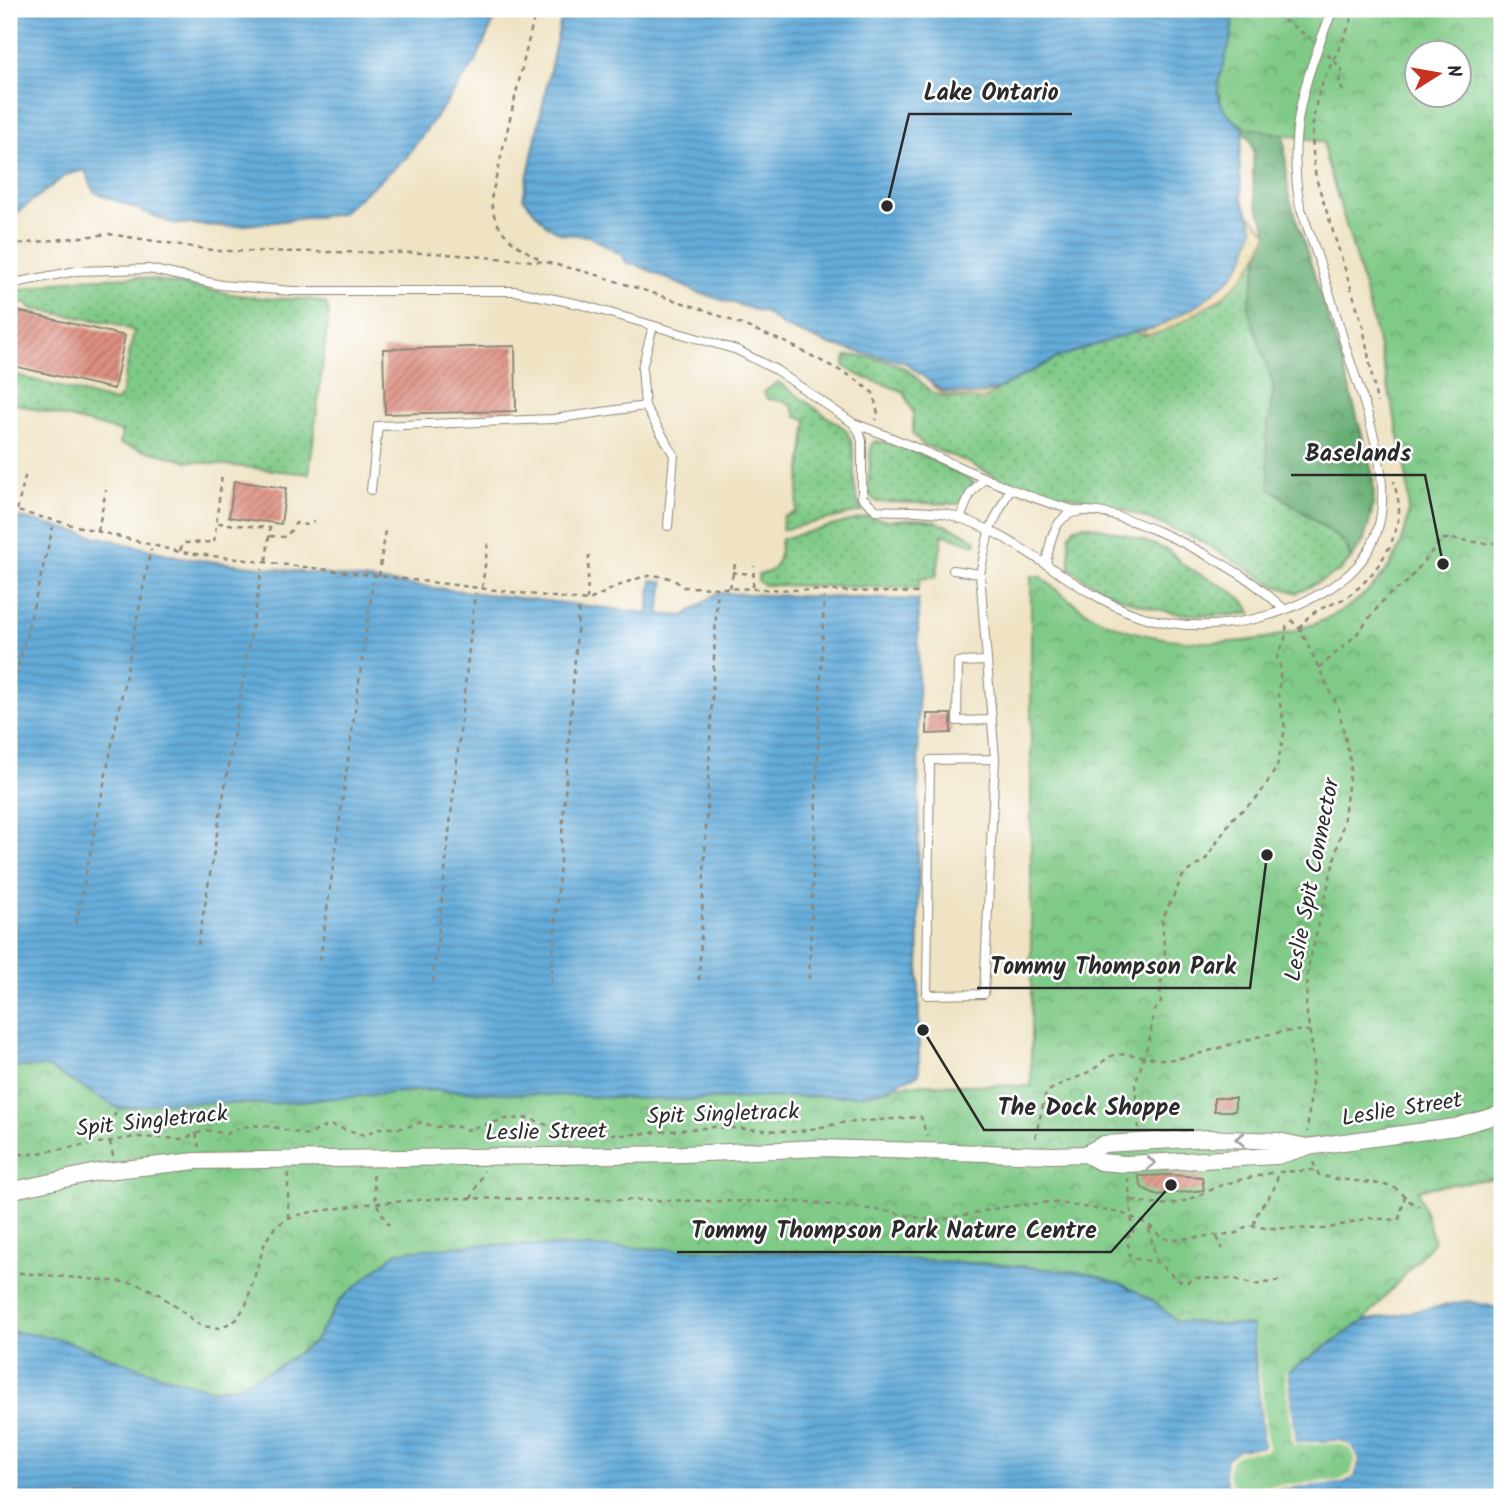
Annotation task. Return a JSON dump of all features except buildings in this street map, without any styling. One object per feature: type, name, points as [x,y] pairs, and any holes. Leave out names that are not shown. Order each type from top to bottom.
[{"type":"street","name":"Leslie Street","points":[[1085,1154],[1100,1162],[1126,1164],[1277,1156],[1307,1147],[1455,1127],[1502,1114]]},
{"type":"street","name":"Leslie Street","points":[[9,1191],[141,1166],[290,1159],[683,1154],[821,1148],[929,1149],[1033,1155],[1085,1154],[1104,1144],[1209,1138],[1278,1140],[1307,1147]]},
{"type":"lane","points":[[853,423],[862,441],[861,490],[870,507],[883,511],[933,512],[960,519],[989,531],[1046,563],[1110,604],[1161,622],[1227,625],[1287,612],[1321,595],[1355,570],[1368,551],[1378,528],[1382,502],[1372,431],[1300,206],[1293,153],[1300,103],[1333,9]]},
{"type":"lane","points":[[9,284],[76,271],[149,269],[221,285],[292,291],[515,291],[579,304],[755,358],[853,423],[916,445],[1040,502],[1077,512],[1108,513],[1193,548],[1247,579],[1287,612]]},
{"type":"lane","points":[[653,326],[642,368],[645,406],[674,456],[668,526]]},
{"type":"lane","points":[[371,490],[378,426],[553,419],[645,406]]},
{"type":"lane","points":[[960,519],[970,494],[984,478]]},
{"type":"lane","points":[[995,758],[930,760],[927,995],[984,994],[995,758],[980,574],[989,531],[1010,489]]},
{"type":"lane","points":[[1046,563],[1058,524],[1077,512]]},
{"type":"lane","points":[[953,570],[980,574]]},
{"type":"lane","points":[[987,661],[958,662],[957,721],[992,720]]},
{"type":"path","points":[[536,9],[491,199],[492,214],[508,240],[545,262]]},
{"type":"path","points":[[17,511],[26,472]]},
{"type":"path","points":[[180,552],[183,543],[214,542],[222,474]]},
{"type":"path","points":[[97,531],[106,490]]},
{"type":"path","points":[[9,509],[180,552],[587,601],[646,575],[672,577],[683,587],[918,593]]},
{"type":"path","points":[[270,536],[286,537],[296,523],[306,525],[314,522]]},
{"type":"path","points":[[216,523],[270,528],[266,563]]},
{"type":"path","points":[[9,705],[53,527]]},
{"type":"path","points":[[379,576],[385,530]]},
{"type":"path","points":[[1319,668],[1356,635],[1385,598],[1407,582],[1442,539],[1462,538],[1487,545],[1502,542]]},
{"type":"path","points":[[482,589],[488,543]]},
{"type":"path","points":[[76,924],[151,549]]},
{"type":"path","points":[[587,601],[589,555]]},
{"type":"path","points":[[730,588],[735,564]]},
{"type":"path","points":[[753,589],[754,566]]},
{"type":"path","points":[[198,945],[262,569]]},
{"type":"path","points":[[732,572],[753,575]]},
{"type":"path","points":[[320,960],[373,582]]},
{"type":"path","points":[[433,982],[475,593]]},
{"type":"path","points":[[699,980],[717,593]]},
{"type":"path","points":[[809,979],[824,597]]},
{"type":"path","points":[[551,983],[579,605]]},
{"type":"path","points":[[1141,1142],[1135,1085],[1154,1011],[1161,1002],[1160,989],[1165,958],[1162,920],[1184,874],[1206,859],[1232,819],[1258,797],[1277,767],[1285,728],[1278,694],[1281,669],[1277,658],[1285,639],[1287,612]]},
{"type":"path","name":"Leslie Spit Connector","points":[[1300,629],[1339,710],[1351,764],[1343,824],[1310,956],[1306,1008],[1314,1060],[1307,1107],[1307,1147]]},
{"type":"path","points":[[1033,1155],[1046,1093],[1060,1082],[1091,1070],[1116,1055],[1172,1059],[1259,1039],[1273,1031],[1309,1031]]},
{"type":"path","points":[[110,1142],[116,1107]]},
{"type":"path","name":"Spit Singletrack","points":[[9,1154],[31,1154],[135,1137],[183,1139],[206,1130],[227,1134],[237,1129],[261,1125],[276,1125],[308,1135],[329,1125],[365,1135],[379,1128],[404,1128],[421,1122],[435,1127],[456,1126],[465,1130],[506,1119],[528,1118],[546,1122],[560,1130],[626,1135],[714,1127],[796,1132],[841,1123],[921,1117],[929,1149]]},
{"type":"path","points":[[1307,1147],[1320,1175],[1343,1182],[1387,1185],[1419,1206]]},
{"type":"path","points":[[471,1199],[483,1177],[486,1157]]},
{"type":"path","points":[[370,1158],[376,1203],[389,1225]]},
{"type":"path","points":[[288,1218],[286,1192],[290,1159]]},
{"type":"path","points":[[1126,1164],[1132,1200],[1133,1235],[1127,1236],[1130,1258],[1156,1261],[1176,1279],[1186,1283],[1196,1278],[1235,1279],[1254,1285],[1282,1280]]},
{"type":"path","points":[[1132,1200],[1157,1206],[1191,1201],[1222,1186],[1278,1172],[1316,1170]]},
{"type":"path","points":[[1254,1226],[1257,1211],[1276,1189],[1278,1172]]},
{"type":"path","points":[[9,1272],[135,1283],[156,1292],[201,1326],[221,1328],[239,1317],[250,1296],[265,1242],[275,1227],[288,1218],[336,1207],[471,1199],[807,1202],[886,1211],[935,1221],[1004,1207],[1051,1202],[1116,1212],[1148,1224],[1162,1238],[1173,1241],[1217,1237],[1248,1225],[1326,1229],[1368,1218],[1399,1220],[1405,1196]]},
{"type":"path","points":[[1148,1224],[1156,1261]]},
{"type":"path","points":[[1217,1237],[1223,1249]]},
{"type":"green space","points":[[1236,9],[1502,9],[1502,1176],[1418,1190],[1434,1241],[1364,1321],[1288,1372],[1339,1441],[1352,1446],[1359,1460],[1354,1477],[1341,1483],[1241,1492],[1229,1487],[1225,1474],[1252,1326],[1176,1321],[1154,1301],[1088,1273],[993,1264],[752,1251],[480,1244],[341,1299],[314,1342],[276,1368],[237,1386],[213,1390],[160,1375],[60,1339],[9,1331],[9,1067],[47,1067],[120,1109],[165,1102],[269,1104],[426,1090],[677,1100],[862,1095],[911,1084],[1031,1086],[1031,576],[1039,576],[1090,614],[1131,631],[1203,642],[1250,640],[1291,632],[1347,607],[1378,581],[1390,565],[1405,529],[1408,493],[1403,458],[1378,343],[1326,159],[1324,142],[1246,127],[1224,115],[1216,82]]},
{"type":"green space","points":[[1224,115],[1284,135],[1288,193],[1342,361],[1373,476],[1374,500],[1370,520],[1363,542],[1351,559],[1345,543],[1270,488],[1266,438],[1274,387],[1248,308],[1260,253],[1268,233],[1255,196],[1252,143],[1238,126]]},
{"type":"green space","points":[[1260,253],[1248,308],[1274,387],[1266,438],[1270,488],[1345,543],[1351,559],[1339,572],[1297,593],[1277,586],[1197,539],[1156,522],[1106,503],[1035,489],[1020,489],[963,460],[923,445],[913,434],[913,413],[904,392],[865,378],[844,366],[846,356],[875,358],[904,368],[939,396],[968,398],[987,395],[1059,357],[1134,332],[1145,336],[1220,301]]},
{"type":"green space","points":[[135,277],[246,296],[311,299],[326,304],[329,312],[309,474],[188,461],[120,444],[122,432],[9,402],[9,373],[115,402],[121,396],[134,331],[113,323],[32,309],[26,302],[9,306],[9,292],[77,279]]},
{"type":"green space","points":[[778,382],[845,429],[853,449],[855,491],[863,511],[782,530],[783,517],[796,512],[807,420],[796,417],[795,411],[786,402],[767,399],[764,392]]},
{"type":"green space","points":[[875,441],[912,451],[974,482],[959,504],[877,502],[868,494],[871,445]]},
{"type":"green space","points":[[869,516],[887,520],[933,521],[961,532],[976,542],[975,545],[943,534],[936,577],[919,579],[919,588],[764,585],[758,581],[758,574],[771,571],[775,567],[781,539]]},
{"type":"green space","points":[[1085,525],[1127,535],[1169,551],[1188,568],[1230,590],[1251,613],[1179,613],[1156,609],[1112,594],[1070,569],[1069,536],[1075,527]]},
{"type":"sand","points":[[1248,213],[1268,233],[1243,277],[1222,297],[1168,329],[1146,335],[1134,332],[1156,328],[1254,228]]},
{"type":"sand","points":[[932,385],[966,394],[1000,388],[983,400],[943,395]]},
{"type":"water","points":[[9,9],[499,9],[475,63],[405,159],[340,214],[230,227],[172,223],[94,192],[85,170],[66,175],[9,219]]},
{"type":"water","points":[[563,9],[1236,9],[1218,89],[1223,108],[1244,128],[1239,159],[1242,199],[1254,228],[1245,257],[1231,278],[1198,305],[1156,328],[1134,332],[1059,357],[993,391],[975,395],[944,392],[904,362],[833,346],[783,326],[766,313],[699,293],[635,264],[627,263],[620,254],[588,236],[562,234],[546,225],[523,198]]},
{"type":"water","points":[[9,515],[184,558],[648,613],[652,580],[664,582],[659,614],[684,616],[717,593],[918,600],[919,1074],[882,1090],[862,1095],[677,1100],[426,1090],[269,1104],[165,1102],[120,1109],[47,1067],[9,1067]]},
{"type":"water","points":[[480,1244],[752,1251],[993,1264],[1088,1273],[1124,1285],[1154,1301],[1176,1321],[1252,1326],[1264,1447],[1239,1450],[1227,1459],[1225,1474],[1229,1487],[1241,1492],[1341,1483],[1354,1477],[1359,1460],[1352,1446],[1339,1441],[1296,1443],[1288,1372],[1364,1321],[1468,1301],[1502,1309],[1502,1497],[9,1497],[9,1331],[60,1339],[160,1375],[213,1390],[237,1386],[276,1368],[314,1342],[341,1299],[397,1252]]},
{"type":"pier","points":[[1254,1323],[1268,1448],[1265,1451],[1240,1453],[1231,1461],[1228,1474],[1232,1484],[1241,1488],[1340,1480],[1351,1474],[1355,1460],[1350,1448],[1339,1444],[1293,1445],[1285,1370],[1288,1372],[1296,1443],[1339,1441],[1352,1446],[1359,1460],[1354,1477],[1341,1483],[1241,1492],[1229,1487],[1225,1474],[1227,1459],[1239,1450],[1264,1447]]},
{"type":"place","name":"Lake Ontario","points":[[887,206]]},
{"type":"place","name":"Baselands","points":[[1443,564]]},
{"type":"place","name":"Tommy Thompson Park","points":[[1267,855]]},
{"type":"place","name":"The Dock Shoppe","points":[[923,1030]]},
{"type":"place","name":"Tommy Thompson Park Nature Centre","points":[[1171,1185]]}]
